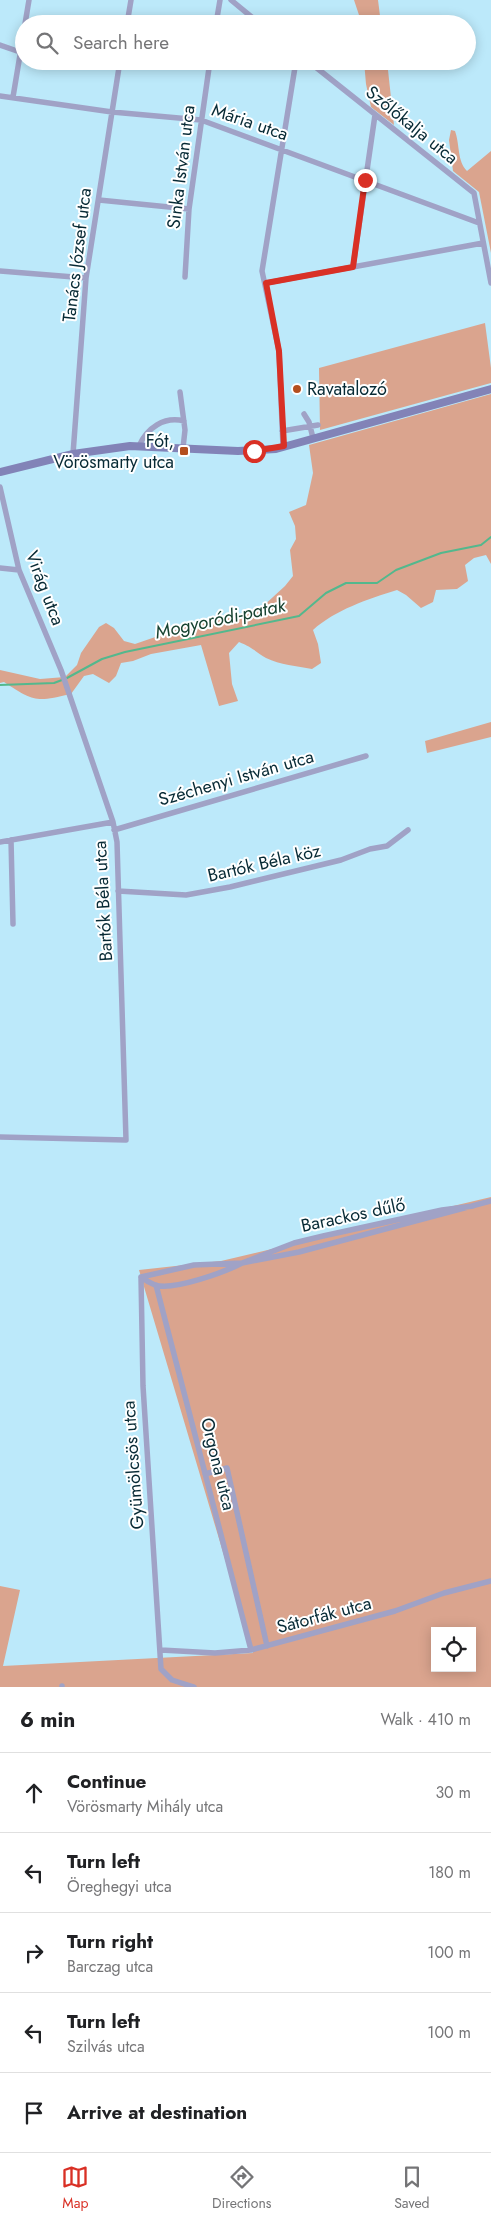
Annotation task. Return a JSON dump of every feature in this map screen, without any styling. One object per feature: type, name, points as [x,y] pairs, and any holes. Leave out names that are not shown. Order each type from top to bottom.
[{"type":"main road","points":[[0,472],[73,454],[139,446],[246,451],[284,446],[491,389]]},
{"type":"street","points":[[26,15],[29,0]]},
{"type":"street","points":[[128,15],[131,0]]},
{"type":"street","points":[[218,15],[220,0]]},
{"type":"street","points":[[230,0],[249,15]]},
{"type":"street","points":[[0,45],[15,50]]},
{"type":"street","points":[[13,97],[17,70]]},
{"type":"street","name":"Tanács József utca","points":[[73,454],[86,278],[119,70]]},
{"type":"street","name":"Sinka István utca","points":[[184,277],[189,209],[209,70]]},
{"type":"street","points":[[284,446],[279,351],[266,283],[262,272],[295,70]]},
{"type":"street","name":"Szőlőkalja utca","points":[[319,70],[474,193],[479,223]]},
{"type":"street","name":"Mária utca","points":[[0,96],[112,112],[201,120],[479,223]]},
{"type":"street","points":[[353,267],[375,115]]},
{"type":"street","points":[[99,200],[189,209]]},
{"type":"street","points":[[479,223],[491,283]]},
{"type":"street","points":[[266,283],[483,243]]},
{"type":"street","points":[[0,271],[86,278]]},
{"type":"street","points":[[180,392],[185,430],[183,448]]},
{"type":"street","points":[[304,414],[310,426],[312,438]]},
{"type":"street","points":[[139,446],[144,434],[157,425],[168,420],[184,421]]},
{"type":"street","points":[[282,431],[318,425]]},
{"type":"street","name":"Virág utca","points":[[0,487],[19,570],[61,670]]},
{"type":"street","points":[[0,568],[19,570]]},
{"type":"street","name":"Bartók Béla utca","points":[[0,1137],[126,1140],[117,842],[113,822],[61,670]]},
{"type":"street","name":"Széchenyi István utca","points":[[114,830],[366,756]]},
{"type":"street","points":[[0,842],[113,822]]},
{"type":"street","name":"Bartók Béla köz","points":[[118,891],[186,895],[230,887],[341,860],[370,849],[387,846],[408,830]]},
{"type":"street","points":[[11,840],[13,924]]},
{"type":"street","name":"Barackos dűlő","points":[[141,1277],[194,1265],[242,1263],[299,1252],[491,1201]]},
{"type":"street","name":"Barackos dűlő","points":[[156,1285],[167,1286],[229,1270],[294,1243],[442,1210],[473,1206]]},
{"type":"street","points":[[141,1277],[156,1285]]},
{"type":"street","name":"Gyümölcsös utca","points":[[141,1277],[143,1386],[163,1673],[172,1680],[194,1687]]},
{"type":"street","name":"Orgona utca","points":[[156,1285],[251,1650]]},
{"type":"street","points":[[205,1474],[227,1468],[267,1646]]},
{"type":"street","name":"Sátorfák utca","points":[[161,1650],[215,1653],[251,1650],[395,1611],[444,1593],[491,1580]]},
{"type":"shaded area","points":[[354,0],[378,0],[380,15],[359,15]]},
{"type":"shaded area","points":[[365,70],[388,70],[394,125],[371,107]]},
{"type":"shaded area","points":[[451,130],[455,131],[457,136],[460,158],[467,171],[491,151],[491,253],[479,192],[453,171],[449,140]]},
{"type":"shaded area","points":[[485,323],[491,383],[320,430],[319,368]]},
{"type":"shaded area","points":[[491,394],[491,564],[486,555],[474,558],[465,565],[468,581],[457,589],[436,590],[433,602],[421,608],[397,590],[363,601],[331,617],[313,630],[318,644],[321,663],[312,669],[271,660],[239,642],[229,653],[232,684],[238,701],[219,706],[201,645],[151,654],[133,661],[121,663],[116,676],[109,683],[93,674],[84,676],[71,694],[59,697],[36,699],[29,697],[4,682],[0,683],[0,670],[40,679],[65,677],[77,665],[81,653],[99,627],[106,623],[114,628],[124,641],[135,644],[196,623],[231,614],[247,614],[261,608],[293,576],[290,550],[296,539],[295,526],[289,512],[306,505],[313,473],[309,445]]},
{"type":"shaded area","points":[[491,722],[491,737],[427,753],[425,741]]},
{"type":"shaded area","points":[[491,1197],[491,1687],[0,1687],[0,1586],[20,1590],[3,1666],[253,1653],[139,1270],[221,1261]]},
{"type":"waterway","name":"Mogyoródi-patak","points":[[67,678],[102,659],[125,652],[299,616],[326,593],[346,583],[377,583],[396,570],[441,553],[481,545],[491,537]]},
{"type":"waterway","name":"Mogyoródi-patak","points":[[0,685],[54,683],[62,680]]},
{"type":"place","name":"Ravatalozó","points":[[297,389]]},
{"type":"place","name":"Fót, Vörösmarty utca","points":[[184,451]]},
{"type":"route","points":[[254,451],[276,449],[284,446],[278,340],[266,283],[353,267],[365,180]]}]
